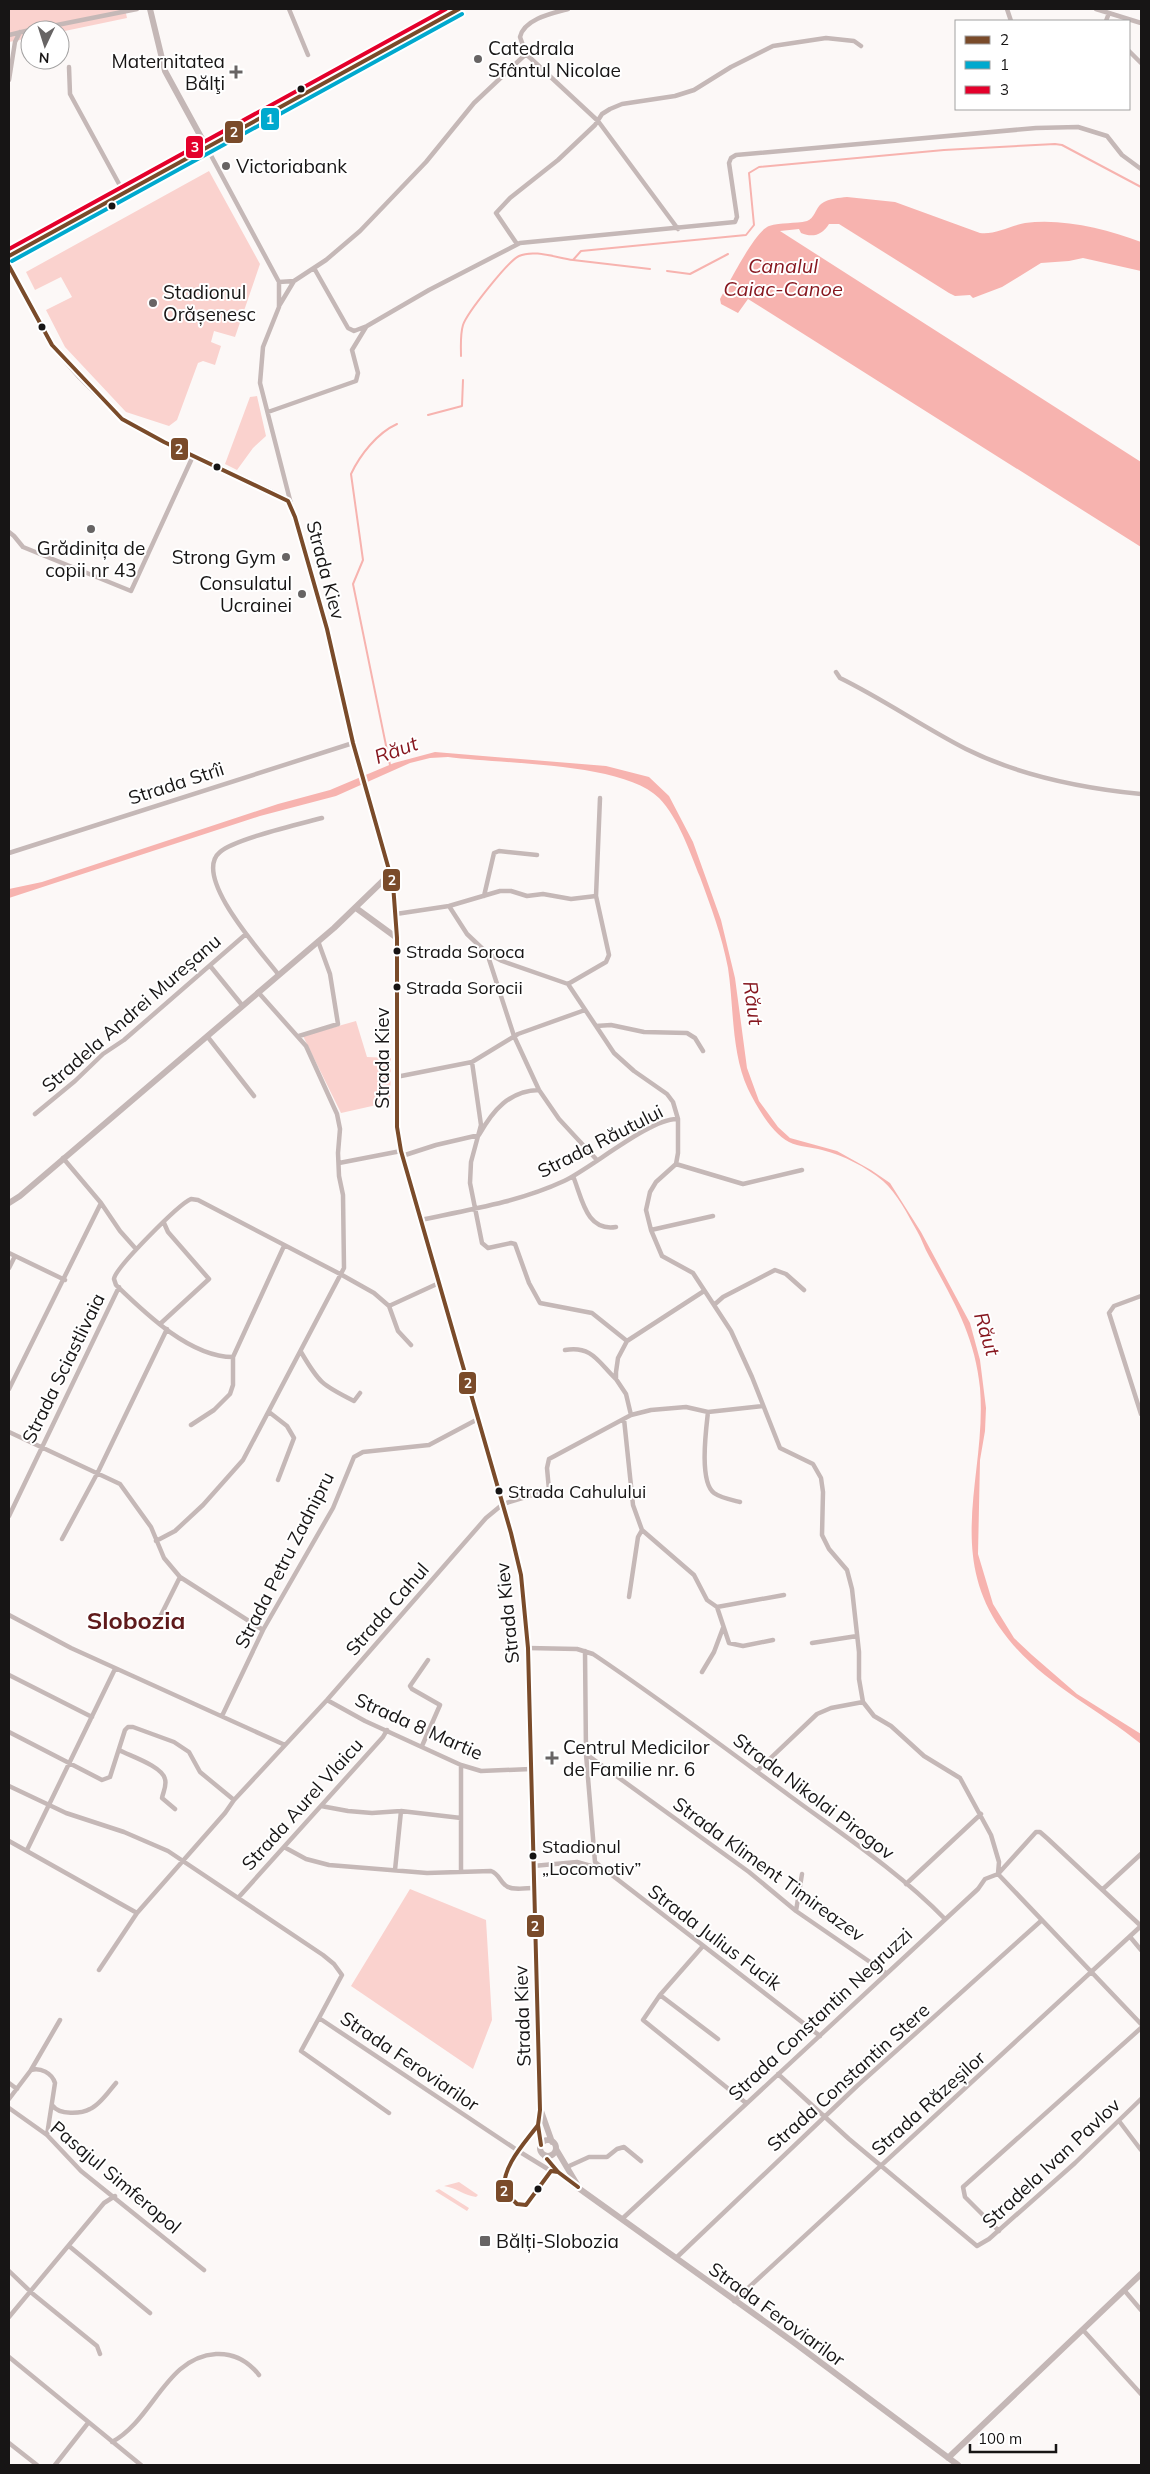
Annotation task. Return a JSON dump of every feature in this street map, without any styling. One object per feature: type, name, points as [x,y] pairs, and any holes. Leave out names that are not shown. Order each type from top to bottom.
[{"type":"main road","points":[[150,9],[165,71],[206,148]]},
{"type":"main road","points":[[9,256],[459,9]]},
{"type":"main road","points":[[9,266],[47,338],[80,377],[132,426],[277,494],[291,505]]},
{"type":"main road","name":"Strada Kiev","points":[[291,505],[326,629],[361,773],[391,874],[396,914],[397,1127],[401,1154],[503,1504],[521,1575],[528,1648],[540,2110],[538,2125],[541,2145]]},
{"type":"main road","points":[[9,1203],[20,1196],[318,941],[391,874]]},
{"type":"main road","points":[[356,908],[396,938]]},
{"type":"main road","name":"Strada Kiev","points":[[540,2110],[552,2142]]},
{"type":"main road","points":[[544,2141],[552,2142],[578,2187],[558,2172],[540,2151],[544,2141]]},
{"type":"main road","points":[[544,2155],[552,2155],[556,2149]]},
{"type":"main road","name":"Strada Feroviarilor","points":[[578,2187],[796,2344],[958,2465]]},
{"type":"main road","points":[[948,2458],[1141,2274]]},
{"type":"street","points":[[70,21],[121,10],[137,9]]},
{"type":"street","points":[[289,9],[308,56]]},
{"type":"street","points":[[568,9],[537,20],[524,28],[520,37],[526,54],[598,121],[678,228]]},
{"type":"street","points":[[1096,9],[1141,23]]},
{"type":"street","points":[[1106,20],[1109,12]]},
{"type":"street","points":[[9,35],[20,32]]},
{"type":"street","points":[[9,80],[15,42],[20,32]]},
{"type":"street","points":[[518,244],[496,213],[510,198],[558,160],[598,121],[602,114],[622,104],[675,96],[694,90],[731,67],[773,46],[826,38],[854,41],[860,46]]},
{"type":"street","points":[[1130,52],[1141,63]]},
{"type":"street","points":[[279,307],[294,281],[314,268],[360,231],[426,162],[474,103],[526,54]]},
{"type":"street","points":[[69,70],[70,94],[124,193]]},
{"type":"street","points":[[314,268],[350,330],[354,331],[367,326],[422,294],[518,244],[726,223],[736,220],[729,163],[731,158],[736,155],[1036,128],[1078,127],[1107,136],[1122,155],[1141,169]]},
{"type":"street","name":"Strada Kiev","points":[[206,148],[279,282],[279,307],[263,347],[260,383],[291,505]]},
{"type":"street","points":[[279,282],[294,281]]},
{"type":"street","points":[[268,412],[356,382],[358,373],[352,350],[367,326]]},
{"type":"street","points":[[9,532],[23,547],[130,590],[193,456]]},
{"type":"street","points":[[836,672],[840,678],[926,728],[965,748],[1014,769],[1088,788],[1141,794]]},
{"type":"street","name":"Strada Strîi","points":[[9,853],[353,743]]},
{"type":"street","points":[[568,984],[608,958],[609,951],[596,896],[600,798]]},
{"type":"street","points":[[278,974],[246,934],[220,895],[212,869],[216,856],[227,847],[322,818]]},
{"type":"street","points":[[484,896],[494,853],[500,851],[537,855]]},
{"type":"street","points":[[396,914],[449,906],[507,891],[526,896],[543,894],[572,898],[596,896]]},
{"type":"street","points":[[449,906],[468,934],[487,953],[502,961],[568,984],[614,1053],[623,1062],[667,1094],[678,1119],[678,1153],[676,1164],[656,1182],[650,1192],[646,1210],[651,1230],[662,1256],[670,1262],[688,1269],[714,1305],[740,1348],[780,1448],[813,1464],[820,1474],[823,1492],[822,1535],[828,1549],[850,1576],[857,1636],[859,1679],[863,1702],[874,1716],[891,1726],[924,1756],[960,1778],[981,1814],[998,1855],[998,1874],[1141,2026],[963,2187],[965,2197],[999,2231]]},
{"type":"street","name":"Stradela Andrei Mureșanu","points":[[35,1114],[75,1081],[103,1054],[124,1040],[211,967],[246,934]]},
{"type":"street","points":[[299,1036],[338,1024],[330,974],[318,941]]},
{"type":"street","points":[[487,953],[514,1036],[539,1090],[559,1119],[596,1159]]},
{"type":"street","points":[[211,967],[242,1005]]},
{"type":"street","points":[[156,1541],[175,1531],[203,1505],[243,1460],[342,1275],[345,1264],[344,1212],[339,1163],[340,1128],[337,1114],[309,1052],[299,1036],[258,992]]},
{"type":"street","points":[[396,1077],[472,1062],[514,1036],[585,1010]]},
{"type":"street","points":[[596,1026],[610,1025],[644,1032],[687,1033],[695,1038],[703,1051]]},
{"type":"street","points":[[207,1036],[254,1096]]},
{"type":"street","points":[[472,1062],[481,1117],[479,1135],[471,1162],[470,1183],[484,1247],[488,1248],[512,1243],[518,1247],[529,1283],[540,1303],[592,1313],[627,1341]]},
{"type":"street","points":[[339,1163],[401,1154],[479,1135],[486,1122],[510,1097],[521,1092],[539,1090]]},
{"type":"street","name":"Strada Răutului","points":[[420,1220],[474,1208],[531,1192],[574,1176],[596,1159],[663,1122],[678,1119]]},
{"type":"street","points":[[63,1158],[136,1249]]},
{"type":"street","points":[[676,1164],[743,1184],[802,1170]]},
{"type":"street","points":[[574,1176],[592,1221],[600,1227],[616,1227]]},
{"type":"street","points":[[233,1357],[216,1356],[203,1351],[167,1329],[119,1288],[114,1281],[114,1274],[136,1249],[186,1202],[195,1199],[374,1293],[389,1306],[398,1331],[411,1345]]},
{"type":"street","points":[[9,1389],[101,1203]]},
{"type":"street","points":[[651,1230],[713,1216]]},
{"type":"street","points":[[160,1324],[210,1278],[168,1232],[164,1223]]},
{"type":"street","points":[[191,1425],[214,1410],[230,1394],[233,1385],[233,1357],[284,1246]]},
{"type":"street","points":[[9,1253],[64,1280]]},
{"type":"street","points":[[9,1268],[15,1256]]},
{"type":"street","points":[[714,1305],[723,1297],[775,1270],[786,1274],[804,1290]]},
{"type":"street","points":[[389,1306],[438,1283]]},
{"type":"street","name":"Strada Sciastlivaia","points":[[9,1516],[119,1288]]},
{"type":"street","points":[[616,1379],[618,1358],[627,1341],[704,1291]]},
{"type":"street","points":[[1141,1296],[1114,1306],[1108,1313],[1141,1414]]},
{"type":"street","points":[[62,1539],[98,1472],[167,1329]]},
{"type":"street","points":[[565,1350],[577,1348],[588,1352],[616,1379],[624,1388],[631,1415]]},
{"type":"street","points":[[301,1352],[312,1374],[327,1388],[354,1401],[360,1393]]},
{"type":"street","name":"Strada Cahul","points":[[99,1970],[137,1913],[182,1860],[225,1813],[234,1800],[327,1700],[486,1518],[503,1504],[549,1490],[547,1468],[549,1459],[631,1415],[650,1410],[676,1407],[708,1412],[763,1406]]},
{"type":"street","points":[[270,1412],[287,1426],[294,1438],[278,1480]]},
{"type":"street","points":[[708,1412],[705,1451],[707,1483],[714,1494],[740,1502]]},
{"type":"street","name":"Strada Petru Zadnipru","points":[[222,1716],[263,1630],[333,1508],[354,1457],[363,1452],[429,1445],[478,1419]]},
{"type":"street","points":[[624,1419],[633,1505],[642,1530],[674,1560],[692,1572],[707,1600],[717,1607],[728,1641],[736,1646],[773,1640]]},
{"type":"street","points":[[9,1432],[98,1472],[124,1487],[151,1527],[164,1558],[180,1577],[263,1630]]},
{"type":"street","points":[[629,1597],[638,1538],[642,1530]]},
{"type":"street","points":[[159,1619],[180,1577]]},
{"type":"street","points":[[717,1607],[784,1595]]},
{"type":"street","points":[[9,1614],[115,1669],[285,1745]]},
{"type":"street","points":[[702,1672],[714,1652],[723,1628]]},
{"type":"street","points":[[812,1643],[857,1636]]},
{"type":"street","name":"Strada Nikolai Pirogov","points":[[528,1648],[555,1647],[585,1651],[613,1668],[757,1771],[906,1884],[945,1919]]},
{"type":"street","points":[[585,1651],[586,1754],[594,1860],[602,1869]]},
{"type":"street","points":[[422,1746],[440,1705],[410,1686],[428,1660]]},
{"type":"street","points":[[27,1850],[115,1669]]},
{"type":"street","points":[[9,1675],[92,1717]]},
{"type":"street","name":"Strada 8 Martie","points":[[327,1700],[365,1721],[461,1765],[481,1771],[531,1770]]},
{"type":"street","points":[[757,1771],[817,1714],[831,1708],[863,1702]]},
{"type":"street","points":[[9,1732],[102,1780],[110,1777],[128,1727],[174,1742],[189,1752],[200,1772],[234,1800]]},
{"type":"street","name":"Strada Aurel Vlaicu","points":[[238,1898],[387,1730]]},
{"type":"street","points":[[119,1750],[161,1772],[165,1779],[162,1798],[175,1809]]},
{"type":"street","name":"Strada Kliment Timireazev","points":[[586,1754],[749,1872],[796,1911],[886,1973]]},
{"type":"street","points":[[461,1765],[461,1871]]},
{"type":"street","name":"Strada Aurel Vlaicu","points":[[9,1786],[49,1806],[147,1841],[182,1860],[323,1955],[334,1964],[342,1975],[319,2018]]},
{"type":"street","points":[[321,1806],[372,1813],[401,1811],[461,1818]]},
{"type":"street","points":[[395,1870],[401,1811]]},
{"type":"street","points":[[906,1884],[981,1814]]},
{"type":"street","name":"Strada Constantin Negruzzi","points":[[622,2219],[985,1880],[998,1874],[1038,1832],[1102,1889]]},
{"type":"street","points":[[9,1840],[137,1913]]},
{"type":"street","points":[[284,1847],[315,1862],[427,1873],[491,1871],[497,1874],[504,1885],[511,1888],[534,1888]]},
{"type":"street","points":[[1141,1854],[1102,1889],[1141,1926]]},
{"type":"street","points":[[534,1866],[577,1862],[602,1869]]},
{"type":"street","name":"Strada Julius Fucik","points":[[602,1869],[820,2036]]},
{"type":"street","points":[[796,1911],[802,1874]]},
{"type":"street","name":"Strada Constantin Stere","points":[[676,2258],[825,2116],[1042,1920]]},
{"type":"street","name":"Strada Răzeșilor","points":[[734,2301],[1141,1926]]},
{"type":"street","points":[[1130,1938],[1141,1950]]},
{"type":"street","points":[[704,1946],[660,1995],[644,2016],[643,2022],[746,2103]]},
{"type":"street","points":[[660,1995],[718,2040]]},
{"type":"street","name":"Strada Feroviarilor","points":[[389,2113],[301,2051],[319,2018],[520,2152],[551,2171],[558,2172]]},
{"type":"street","points":[[9,2099],[30,2070],[60,2020]]},
{"type":"street","points":[[30,2070],[42,2070],[53,2077],[55,2086],[53,2106],[47,2135]]},
{"type":"street","points":[[778,2074],[882,2165]]},
{"type":"street","points":[[9,2083],[17,2089]]},
{"type":"street","points":[[53,2106],[56,2110],[63,2112],[89,2110],[116,2083]]},
{"type":"street","name":"Stradela Ivan Pavlov","points":[[882,2165],[970,2241],[979,2246],[999,2231],[1141,2099]]},
{"type":"street","name":"Pasajul Simferopol","points":[[9,2108],[47,2135],[65,2157],[204,2270]]},
{"type":"street","points":[[1119,2121],[1141,2150]]},
{"type":"street","points":[[567,2167],[589,2158],[607,2157],[617,2149],[624,2147],[641,2162]]},
{"type":"street","points":[[9,2317],[107,2200],[115,2196]]},
{"type":"street","points":[[69,2246],[150,2313]]},
{"type":"street","points":[[9,2271],[96,2346],[100,2354]]},
{"type":"street","points":[[1124,2290],[1141,2310]]},
{"type":"street","points":[[1083,2330],[1141,2394]]},
{"type":"street","points":[[112,2442],[124,2434],[171,2379],[188,2362],[197,2357],[224,2353],[233,2355],[247,2363],[259,2375]]},
{"type":"street","points":[[9,2357],[141,2465]]},
{"type":"street","points":[[55,2465],[88,2423]]},
{"type":"street","points":[[9,2443],[37,2465]]},
{"type":"shaded area","points":[[9,9],[125,9],[127,18],[70,30],[70,20],[20,20],[20,40],[9,42]]},
{"type":"shaded area","name":"Stadionul Orășenesc","points":[[209,171],[260,264],[235,337],[214,331],[211,342],[221,346],[215,365],[203,361],[198,363],[177,420],[169,426],[126,412],[65,347],[46,310],[72,297],[61,277],[35,290],[26,272]]},
{"type":"shaded area","points":[[257,396],[266,436],[253,448],[237,470],[225,464],[250,397]]},
{"type":"shaded area","points":[[356,1021],[367,1057],[391,1058],[390,1102],[341,1113],[303,1036]]},
{"type":"shaded area","points":[[410,1889],[486,1920],[492,2020],[473,2069],[351,1986]]},
{"type":"shaded area","points":[[459,2182],[478,2195],[476,2197],[471,2196],[444,2186]]},
{"type":"shaded area","points":[[439,2189],[469,2208],[467,2211],[435,2191]]},
{"type":"water","name":"Canalul Caiac-Canoe","points":[[847,197],[895,202],[980,233],[996,232],[1025,223],[1054,222],[1099,229],[1141,242],[1141,271],[1083,258],[1041,263],[1002,287],[973,298],[970,295],[955,296],[949,293],[839,224],[829,224],[817,235],[801,233],[799,229],[780,231],[1141,462],[1141,547],[748,299],[738,313],[721,304],[720,299],[735,271],[763,230],[769,226],[783,223],[807,221],[824,202]]},
{"type":"water","points":[[435,752],[606,766],[649,777],[669,796],[693,842],[721,920],[735,978],[747,1068],[759,1101],[778,1127],[790,1138],[837,1151],[890,1183],[921,1232],[970,1323],[980,1360],[986,1408],[985,1431],[980,1460],[978,1554],[993,1604],[1014,1638],[1077,1694],[1141,1734],[1141,1744],[1048,1678],[1031,1663],[1000,1628],[984,1598],[975,1569],[972,1539],[972,1510],[981,1419],[980,1388],[973,1352],[962,1319],[919,1234],[902,1204],[888,1186],[869,1171],[846,1158],[830,1152],[797,1145],[782,1138],[770,1126],[756,1103],[748,1089],[739,1060],[728,968],[723,944],[683,835],[672,815],[659,798],[642,786],[618,777],[590,771],[448,757],[430,758],[410,763],[336,796],[260,816],[9,898],[9,889],[42,882],[278,804],[330,790],[394,763]]},
{"type":"waterway","points":[[461,356],[461,333],[466,319],[498,277],[519,256],[532,253],[573,260],[581,251],[746,235],[754,225],[749,173],[759,167],[944,150],[1055,144],[1062,145],[1141,187]]},
{"type":"waterway","points":[[667,271],[690,274],[728,254]]},
{"type":"waterway","points":[[573,260],[650,269]]},
{"type":"waterway","points":[[428,415],[462,406],[463,380]]},
{"type":"waterway","name":"Răut","points":[[390,765],[353,584],[363,560],[351,474],[359,459],[370,445],[397,424]]},
{"type":"transit line","name":"3","points":[[9,249],[446,9]]},
{"type":"transit line","name":"2","points":[[9,256],[459,9]]},
{"type":"transit line","name":"1","points":[[12,261],[462,14]]},
{"type":"transit line","name":"2","points":[[9,266],[52,345],[122,419],[164,442],[288,501],[295,517],[327,629],[353,743],[393,884],[397,938],[397,1127],[401,1151],[511,1533],[521,1575],[528,1648],[540,2110],[538,2125],[541,2145]]},
{"type":"transit line","name":"2","points":[[538,2125],[510,2164],[504,2182],[504,2191],[517,2204],[526,2205],[551,2171],[558,2172]]},
{"type":"transit line","name":"2","points":[[547,2159],[558,2172],[578,2187]]},
{"type":"place","name":"Catedrala Sfântul Nicolae","points":[[478,59]]},
{"type":"place","name":"Maternitatea Bălţi","points":[[236,72]]},
{"type":"place","name":"Victoriabank","points":[[226,166]]},
{"type":"place","name":"Stadionul Orășenesc","points":[[153,303]]},
{"type":"place","name":"Grădinița de copii nr 43","points":[[91,529]]},
{"type":"place","name":"Strong Gym","points":[[286,557]]},
{"type":"place","name":"Consulatul Ucrainei","points":[[302,594]]},
{"type":"place","name":"Strada Soroca","points":[[397,951]]},
{"type":"place","name":"Strada Sorocii","points":[[397,987]]},
{"type":"place","name":"Strada Cahulului","points":[[499,1491]]},
{"type":"place","name":"Centrul Medicilor de Familie nr. 6","points":[[552,1758]]},
{"type":"place","name":"Stadionul „Locomotiv”","points":[[533,1856]]},
{"type":"place","name":"Bălți-Slobozia","points":[[485,2241]]},
{"type":"district","name":"Slobozia","points":[[136,1621]]}]
